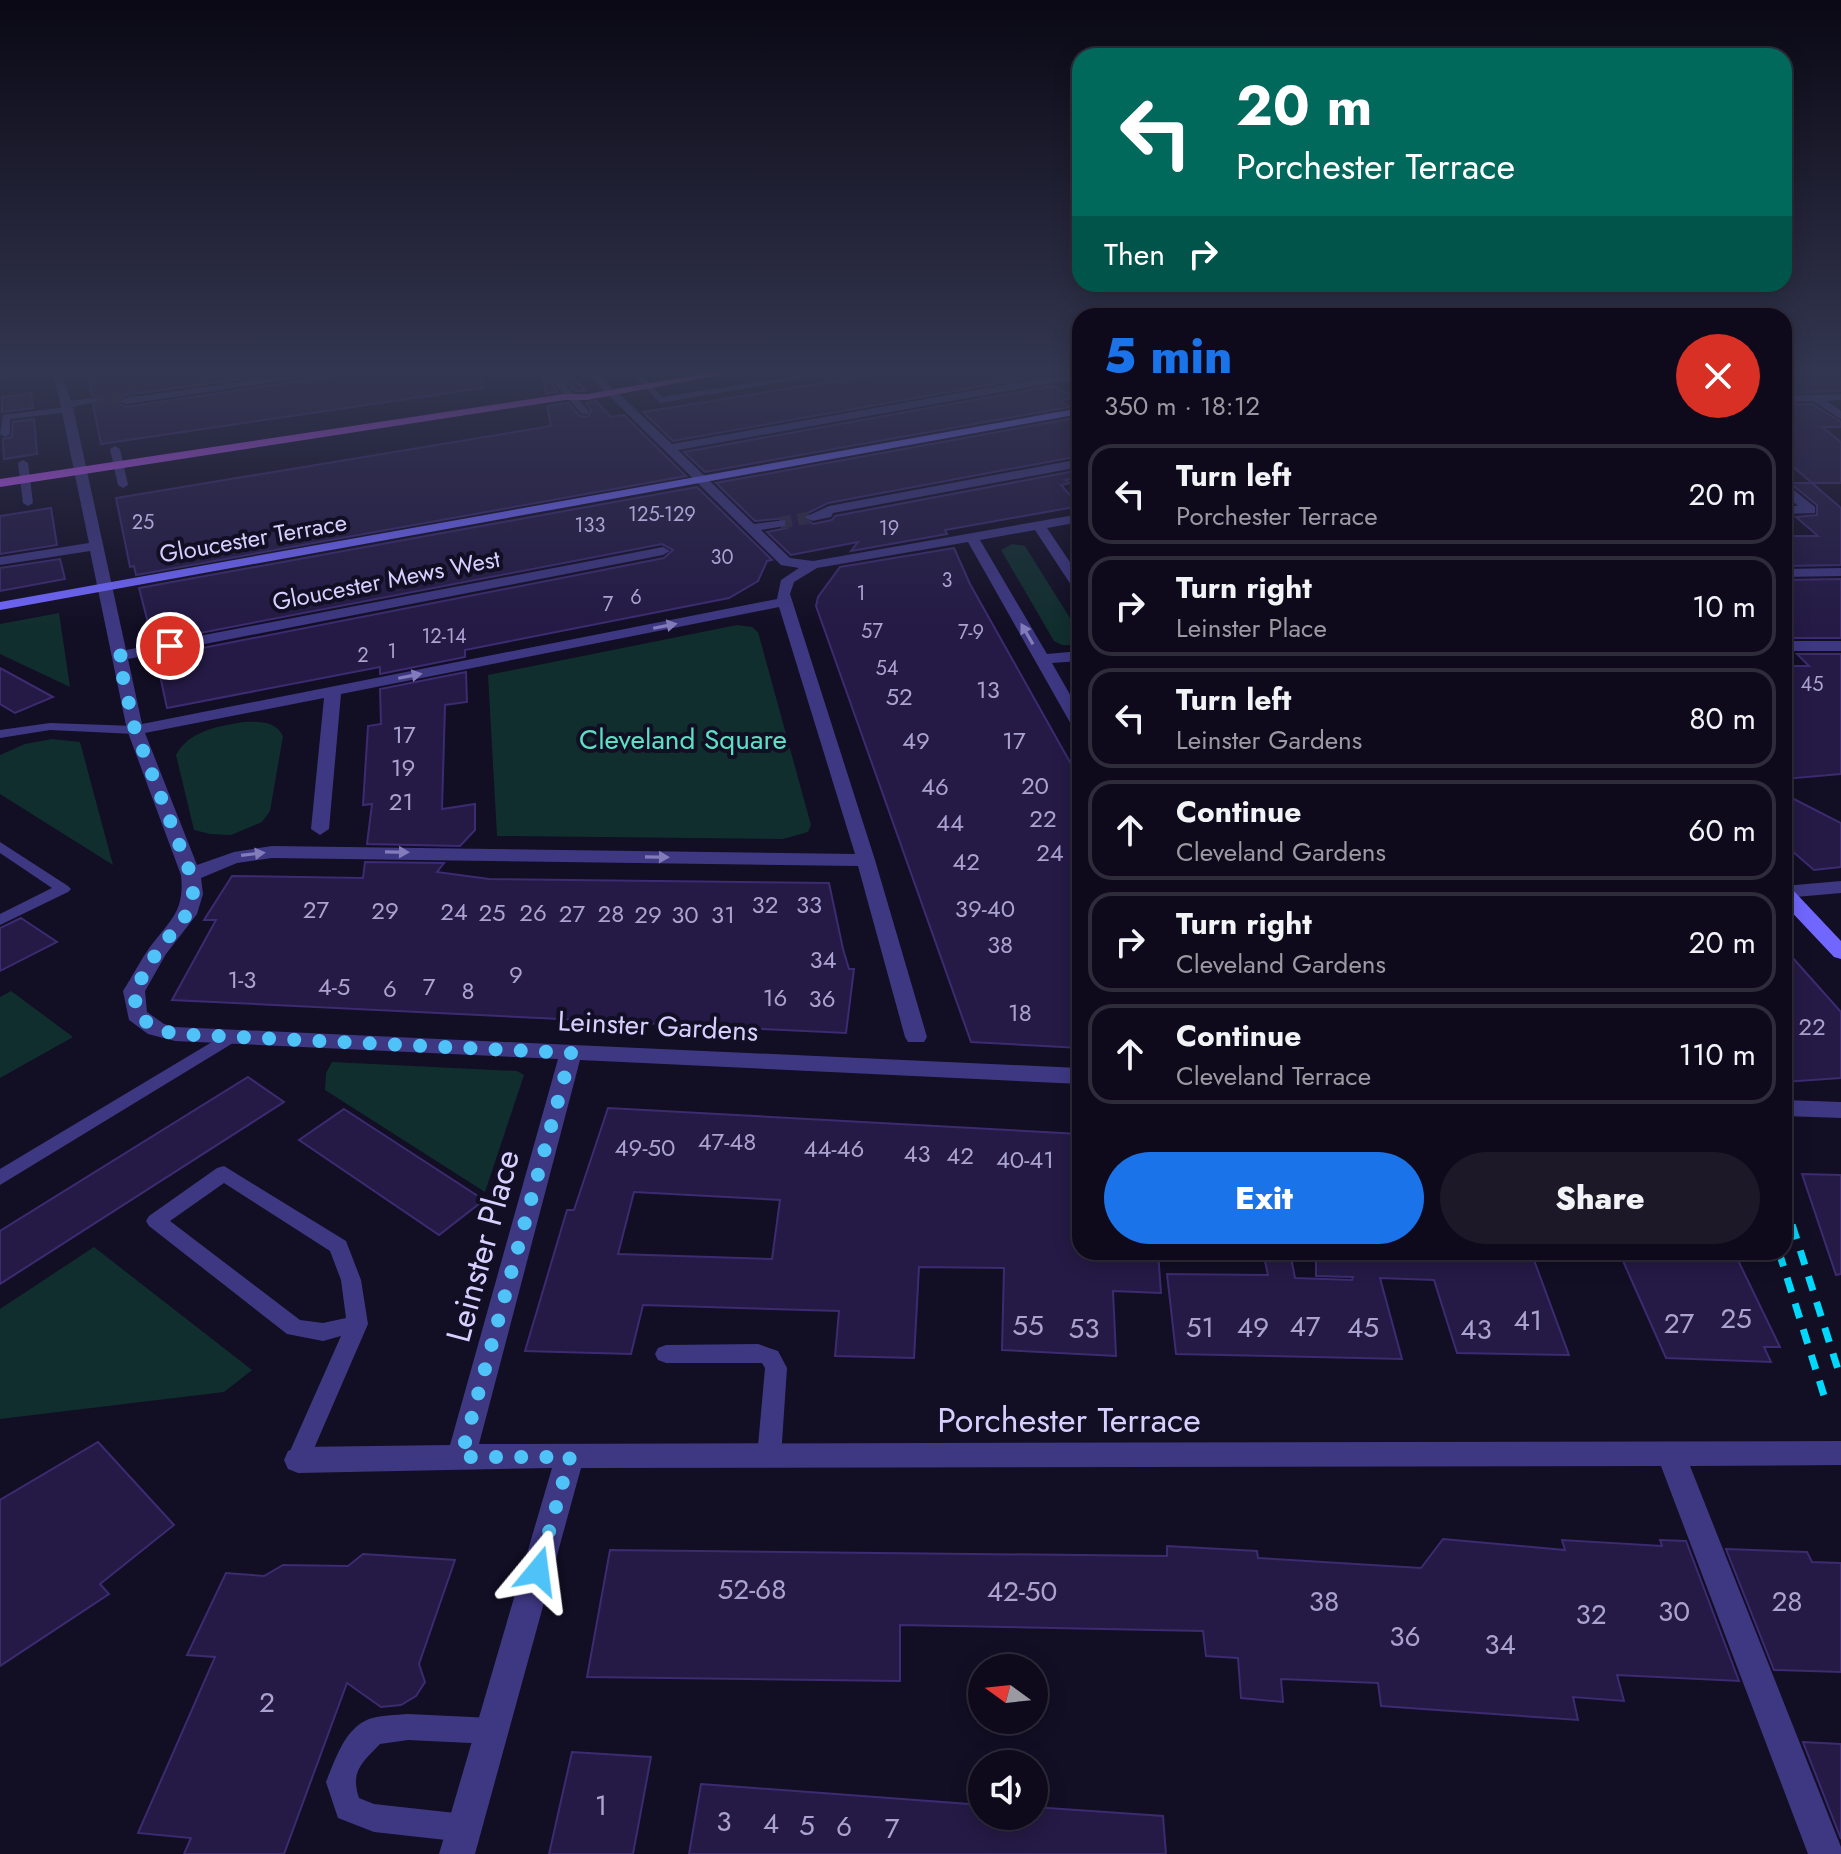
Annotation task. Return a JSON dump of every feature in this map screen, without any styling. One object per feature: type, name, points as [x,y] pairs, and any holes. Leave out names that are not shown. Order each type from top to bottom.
[{"type":"main road","points":[[0,483],[167,458]]},
{"type":"street","points":[[76,458],[135,730],[191,875],[223,859],[250,852],[866,860]]},
{"type":"street","points":[[680,458],[786,562],[813,565],[1072,520]]},
{"type":"street","name":"Gloucester Terrace","points":[[0,606],[821,458]]},
{"type":"street","points":[[812,517],[826,514],[829,510],[1072,464]]},
{"type":"street","points":[[1792,493],[1810,510],[1792,510]]},
{"type":"street","points":[[752,528],[780,523]]},
{"type":"street","points":[[1039,526],[1072,576]]},
{"type":"street","points":[[972,537],[1072,712]]},
{"type":"street","points":[[0,561],[95,546]]},
{"type":"street","name":"Gloucester Mews West","points":[[118,656],[663,551]]},
{"type":"street","points":[[813,565],[788,580],[783,594],[866,860],[916,1037]]},
{"type":"street","points":[[1792,573],[1841,572]]},
{"type":"street","points":[[135,730],[785,602]]},
{"type":"street","points":[[1792,646],[1841,646]]},
{"type":"street","points":[[1042,659],[1072,657]]},
{"type":"street","points":[[320,829],[333,691]]},
{"type":"street","name":"Leinster Gardens","points":[[191,875],[193,894],[187,914],[157,952],[134,991],[137,1015],[156,1029],[175,1034],[1072,1076]]},
{"type":"street","points":[[1792,891],[1841,887]]},
{"type":"street","points":[[1792,901],[1841,953]]},
{"type":"street","name":"Leinster Place","points":[[461,1457],[571,1053]]},
{"type":"street","points":[[1792,1108],[1841,1110]]},
{"type":"street","name":"Porchester Terrace","points":[[298,1460],[1841,1453]]},
{"type":"street","points":[[1671,1454],[1826,1854]]},
{"type":"street","points":[[461,1841],[570,1457]]},
{"type":"lane","points":[[117,458],[123,485]]},
{"type":"lane","points":[[23,463],[28,503]]},
{"type":"lane","points":[[0,734],[26,728],[58,727],[135,730]]},
{"type":"lane","points":[[0,846],[63,889],[0,920]]},
{"type":"lane","points":[[0,1178],[232,1036]]},
{"type":"lane","points":[[298,1460],[357,1324],[351,1280],[339,1246],[224,1173],[156,1221],[295,1328],[323,1332],[357,1324]]},
{"type":"lane","points":[[666,1354],[758,1353],[770,1357],[776,1368],[769,1457]]},
{"type":"lane","points":[[461,1841],[348,1808],[340,1782],[350,1756],[373,1731],[408,1727],[492,1731]]},
{"type":"green space","points":[[1012,544],[1025,546],[1072,621],[1072,645],[1054,641],[1001,550]]},
{"type":"green space","points":[[59,613],[70,687],[0,654],[0,624]]},
{"type":"green space","name":"Cleveland Square","points":[[737,625],[752,627],[758,632],[811,825],[808,832],[783,839],[497,836],[488,675]]},
{"type":"green space","points":[[244,722],[272,725],[283,736],[270,811],[262,822],[231,835],[194,830],[176,755],[196,735]]},
{"type":"green space","points":[[52,739],[80,742],[113,865],[0,794],[0,755],[25,744]]},
{"type":"green space","points":[[11,991],[73,1037],[0,1078],[0,997]]},
{"type":"green space","points":[[332,1062],[517,1071],[524,1075],[485,1192],[325,1090],[326,1073]]},
{"type":"green space","points":[[94,1247],[252,1370],[224,1392],[0,1419],[0,1309]]},
{"type":"building","points":[[361,458],[667,458],[686,476],[136,575],[134,566],[130,567],[116,498]]},
{"type":"building","points":[[690,458],[786,458],[705,472]]},
{"type":"building","points":[[857,458],[1072,458],[828,503],[802,516],[813,524],[832,520],[835,516],[1072,472],[1072,479],[1065,480],[1070,483],[1061,485],[1072,497],[1072,507],[945,530],[947,534],[851,551],[858,542],[791,555],[767,532],[787,528],[787,518],[755,521],[716,483]]},
{"type":"building","points":[[1792,458],[1841,458],[1841,483],[1812,483],[1792,466]]},
{"type":"building","points":[[1792,483],[1812,483],[1841,508],[1841,565],[1792,566],[1792,536],[1818,536],[1796,517],[1817,515],[1817,505]]},
{"type":"building","points":[[697,487],[772,560],[767,561],[758,581],[729,598],[465,650],[465,657],[380,674],[380,667],[167,708],[156,657],[664,558],[673,550],[662,544],[153,642],[139,588]]},
{"type":"building","points":[[51,508],[57,545],[0,554],[0,516]]},
{"type":"building","points":[[954,548],[970,584],[1072,766],[1072,1048],[971,1042],[816,606],[818,597],[840,567]]},
{"type":"building","points":[[60,559],[65,579],[0,591],[0,568]]},
{"type":"building","points":[[1841,579],[1841,638],[1792,638],[1792,580]]},
{"type":"building","points":[[1797,654],[1841,654],[1841,774],[1792,778],[1792,666],[1809,666]]},
{"type":"building","points":[[0,668],[53,697],[15,713],[0,704]]},
{"type":"building","points":[[466,672],[467,702],[445,705],[442,809],[475,804],[475,830],[460,846],[367,844],[372,804],[363,805],[368,726],[381,724],[380,689]]},
{"type":"building","points":[[1792,798],[1841,823],[1841,867],[1814,870],[1792,851]]},
{"type":"building","points":[[365,862],[444,863],[437,872],[489,879],[829,883],[843,949],[849,969],[854,969],[846,1033],[172,1000],[216,920],[204,920],[232,876],[363,878]]},
{"type":"building","points":[[21,918],[57,942],[0,971],[0,928]]},
{"type":"building","points":[[1792,957],[1841,1012],[1841,1078],[1792,1081]]},
{"type":"building","points":[[248,1077],[284,1102],[0,1284],[0,1231]]},
{"type":"building","points":[[608,1108],[1072,1134],[1072,1260],[1159,1260],[1161,1293],[1113,1291],[1116,1356],[1002,1350],[1004,1268],[919,1267],[914,1358],[835,1356],[839,1311],[643,1305],[631,1354],[525,1351],[567,1210],[574,1210]],"holes":[[[634,1192],[780,1200],[772,1259],[618,1254]]]},
{"type":"building","points":[[344,1109],[484,1200],[439,1235],[299,1140]]},
{"type":"building","points":[[1802,1174],[1841,1175],[1841,1274],[1836,1275]]},
{"type":"building","points":[[1265,1260],[1292,1260],[1295,1278],[1352,1280],[1353,1277],[1316,1276],[1316,1260],[1534,1260],[1569,1355],[1457,1353],[1434,1280],[1380,1278],[1402,1359],[1176,1354],[1167,1274],[1268,1275]]},
{"type":"building","points":[[1623,1260],[1738,1260],[1780,1347],[1764,1347],[1771,1362],[1666,1358]]},
{"type":"building","points":[[98,1442],[174,1525],[100,1584],[109,1594],[0,1666],[0,1500]]},
{"type":"building","points":[[1443,1539],[1565,1550],[1562,1540],[1662,1546],[1660,1540],[1686,1541],[1739,1681],[1617,1675],[1624,1701],[1573,1697],[1578,1720],[1381,1706],[1378,1683],[1281,1679],[1283,1702],[1241,1698],[1238,1658],[1206,1656],[1203,1631],[900,1625],[900,1681],[587,1677],[610,1550],[1167,1556],[1167,1546],[1257,1551],[1258,1558],[1421,1568]]},
{"type":"building","points":[[1726,1549],[1807,1552],[1812,1562],[1841,1563],[1841,1672],[1774,1670]]},
{"type":"building","points":[[363,1554],[455,1560],[419,1664],[425,1682],[416,1696],[401,1705],[381,1707],[347,1683],[284,1854],[184,1854],[191,1838],[138,1833],[215,1657],[187,1655],[226,1573],[264,1576],[283,1565],[348,1566]]},
{"type":"building","points":[[1803,1742],[1841,1744],[1841,1839]]},
{"type":"building","points":[[572,1752],[651,1757],[633,1854],[549,1854]]},
{"type":"building","points":[[701,1784],[968,1804],[968,1830],[1048,1830],[1048,1808],[1163,1816],[1166,1854],[689,1854]]},
{"type":"tunnel","points":[[780,523],[812,517]]},
{"type":"railway","points":[[1792,1224],[1841,1379]]},
{"type":"railway","points":[[1782,1260],[1826,1402]]},
{"type":"route","points":[[170,646],[118,656],[135,730],[191,875],[193,894],[187,914],[157,952],[134,991],[137,1015],[156,1029],[175,1034],[571,1053],[461,1457],[570,1457],[538,1571]]}]
